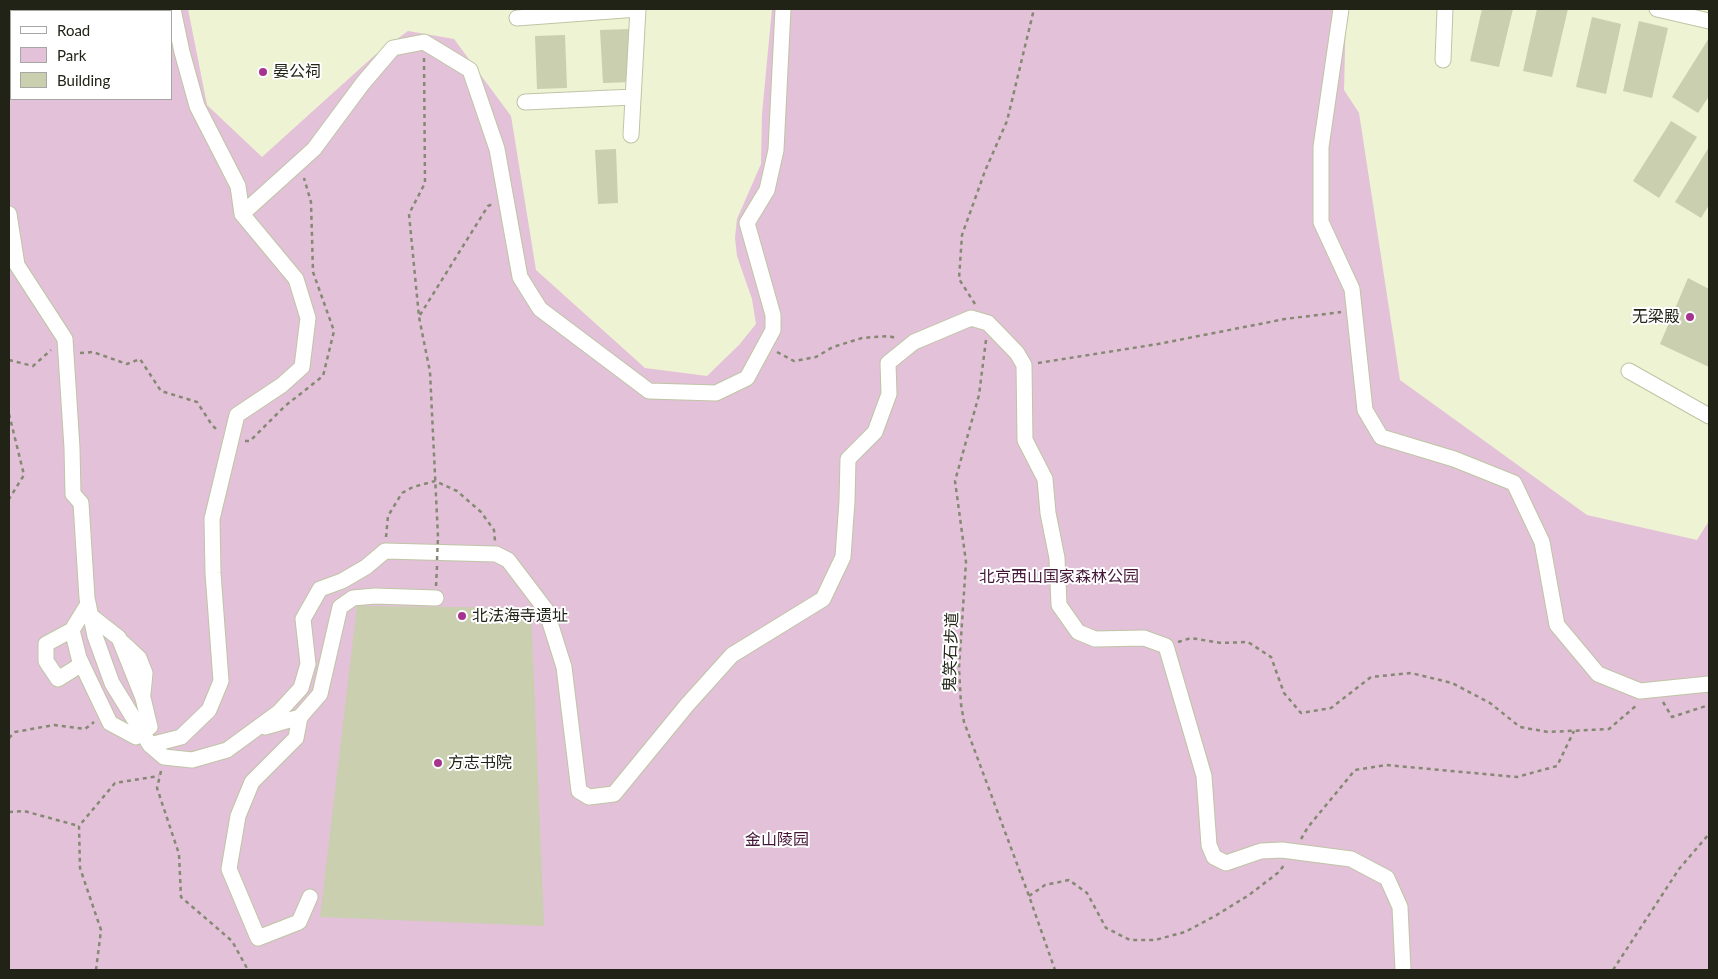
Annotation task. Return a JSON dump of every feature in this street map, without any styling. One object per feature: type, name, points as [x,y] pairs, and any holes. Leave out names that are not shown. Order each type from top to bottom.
[{"type":"street","points":[[72,630],[82,664],[110,723],[136,737],[146,739],[181,737],[209,710],[221,681],[213,573],[212,519],[237,415],[282,385],[302,367],[308,318],[296,279],[242,214],[238,186],[197,106],[182,52],[173,9]]},
{"type":"street","points":[[517,18],[638,9],[631,136]]},
{"type":"street","points":[[242,214],[314,149],[362,83],[393,48],[424,42],[470,70],[497,149],[520,277],[540,309],[649,391],[716,393],[747,378],[773,330],[773,315],[747,223],[767,190],[776,150],[783,9]]},
{"type":"street","points":[[1341,9],[1321,147],[1321,222],[1352,289],[1365,410],[1381,437],[1454,459],[1514,483],[1542,542],[1557,625],[1598,674],[1640,691],[1709,684]]},
{"type":"street","points":[[1443,60],[1445,9]]},
{"type":"street","points":[[1657,9],[1709,21]]},
{"type":"street","points":[[525,102],[633,97]]},
{"type":"street","points":[[9,214],[18,265],[65,339],[73,494],[81,504],[90,610],[95,636],[112,683],[146,739],[164,757],[192,760],[227,750],[279,712],[301,688],[308,664],[303,619],[320,589],[342,581],[366,567],[385,550],[496,554],[508,560],[546,610],[564,666],[579,791],[588,797],[614,794],[687,705],[732,655],[823,599],[843,557],[848,459],[875,432],[889,394],[888,363],[914,342],[971,318],[988,323],[1017,353],[1024,365],[1025,440],[1046,479],[1048,513],[1057,558],[1059,605],[1078,632],[1095,639],[1144,638],[1166,646],[1204,776],[1209,845],[1214,857],[1226,863],[1261,851],[1282,850],[1351,859],[1387,878],[1400,907],[1403,970]]},
{"type":"street","points":[[1629,371],[1709,416]]},
{"type":"street","points":[[310,897],[299,922],[258,938],[229,869],[238,816],[252,782],[296,738],[300,717],[320,694],[340,607],[352,598],[375,596],[436,598]]},
{"type":"street","points":[[90,610],[119,638],[143,698],[150,727],[146,739]]},
{"type":"street","points":[[82,664],[58,679],[46,661],[46,644],[72,630],[90,610]]},
{"type":"street","points":[[256,729],[300,717]]},
{"type":"path","points":[[988,323],[959,279],[962,234],[985,171],[1007,121],[1034,9]]},
{"type":"path","points":[[424,42],[425,183],[409,214],[419,316],[430,372],[438,537],[436,598]]},
{"type":"path","points":[[419,316],[488,206],[505,197]]},
{"type":"path","points":[[1024,365],[1175,341],[1286,319],[1354,310]]},
{"type":"path","name":"鬼笑石步道","points":[[988,323],[978,395],[955,481],[966,562],[959,668],[961,704],[964,722],[1030,896],[1055,970]]},
{"type":"path","points":[[765,346],[794,361],[816,357],[833,347],[862,338],[888,336],[914,342]]},
{"type":"path","points":[[9,360],[33,366],[65,339]]},
{"type":"path","points":[[66,355],[93,352],[127,364],[140,359],[161,391],[197,402],[212,425],[231,441]]},
{"type":"path","points":[[9,414],[24,475],[9,500]]},
{"type":"path","points":[[385,550],[388,516],[402,493],[413,487],[436,481],[456,491],[481,512],[494,530],[496,554]]},
{"type":"path","points":[[1166,646],[1191,638],[1221,643],[1248,642],[1271,657],[1284,693],[1301,713],[1331,708],[1371,677],[1411,673],[1452,683],[1490,702],[1520,727],[1548,732],[1609,729],[1655,689],[1672,716],[1709,705]]},
{"type":"path","points":[[9,738],[15,732],[54,725],[85,729],[106,714]]},
{"type":"path","points":[[164,757],[157,788],[179,854],[181,897],[232,941],[248,970]]},
{"type":"path","points":[[96,970],[101,930],[80,868],[79,826],[115,782],[159,776]]},
{"type":"path","points":[[9,812],[24,811],[79,826]]},
{"type":"path","points":[[1613,970],[1679,868],[1709,834]]},
{"type":"green space","name":"北京西山国家森林公园","points":[[9,9],[188,9],[207,105],[262,157],[375,55],[408,31],[454,39],[511,116],[536,270],[645,368],[707,376],[739,345],[756,324],[752,299],[737,256],[735,238],[737,219],[761,164],[762,114],[772,9],[1346,9],[1344,90],[1359,113],[1400,380],[1587,515],[1697,540],[1709,521],[1709,970],[9,970]]},
{"type":"building","points":[[1482,9],[1513,9],[1499,67],[1470,61]]},
{"type":"building","points":[[1537,9],[1568,9],[1552,77],[1523,71]]},
{"type":"building","points":[[1592,17],[1621,24],[1606,94],[1576,87]]},
{"type":"building","points":[[1639,21],[1668,28],[1652,98],[1623,91]]},
{"type":"building","points":[[630,29],[633,82],[603,83],[600,30]]},
{"type":"building","points":[[565,35],[567,88],[537,89],[535,36]]},
{"type":"building","points":[[1709,38],[1709,96],[1698,113],[1672,97]]},
{"type":"building","points":[[1671,121],[1697,137],[1659,198],[1633,181]]},
{"type":"building","points":[[1709,147],[1709,205],[1701,218],[1675,202]]},
{"type":"building","points":[[616,149],[618,203],[598,204],[595,150]]},
{"type":"building","name":"无梁殿","points":[[1688,278],[1709,289],[1709,367],[1660,344]]},
{"type":"building","name":"方志书院","points":[[357,606],[531,608],[544,926],[320,917]]},
{"type":"place","name":"晏公祠","points":[[263,72]]},
{"type":"place","name":"无梁殿","points":[[1690,317]]},
{"type":"place","name":"北法海寺遗址","points":[[462,616]]},
{"type":"place","name":"方志书院","points":[[438,763]]},
{"type":"park label","name":"金山陵园","points":[[777,840]]}]
